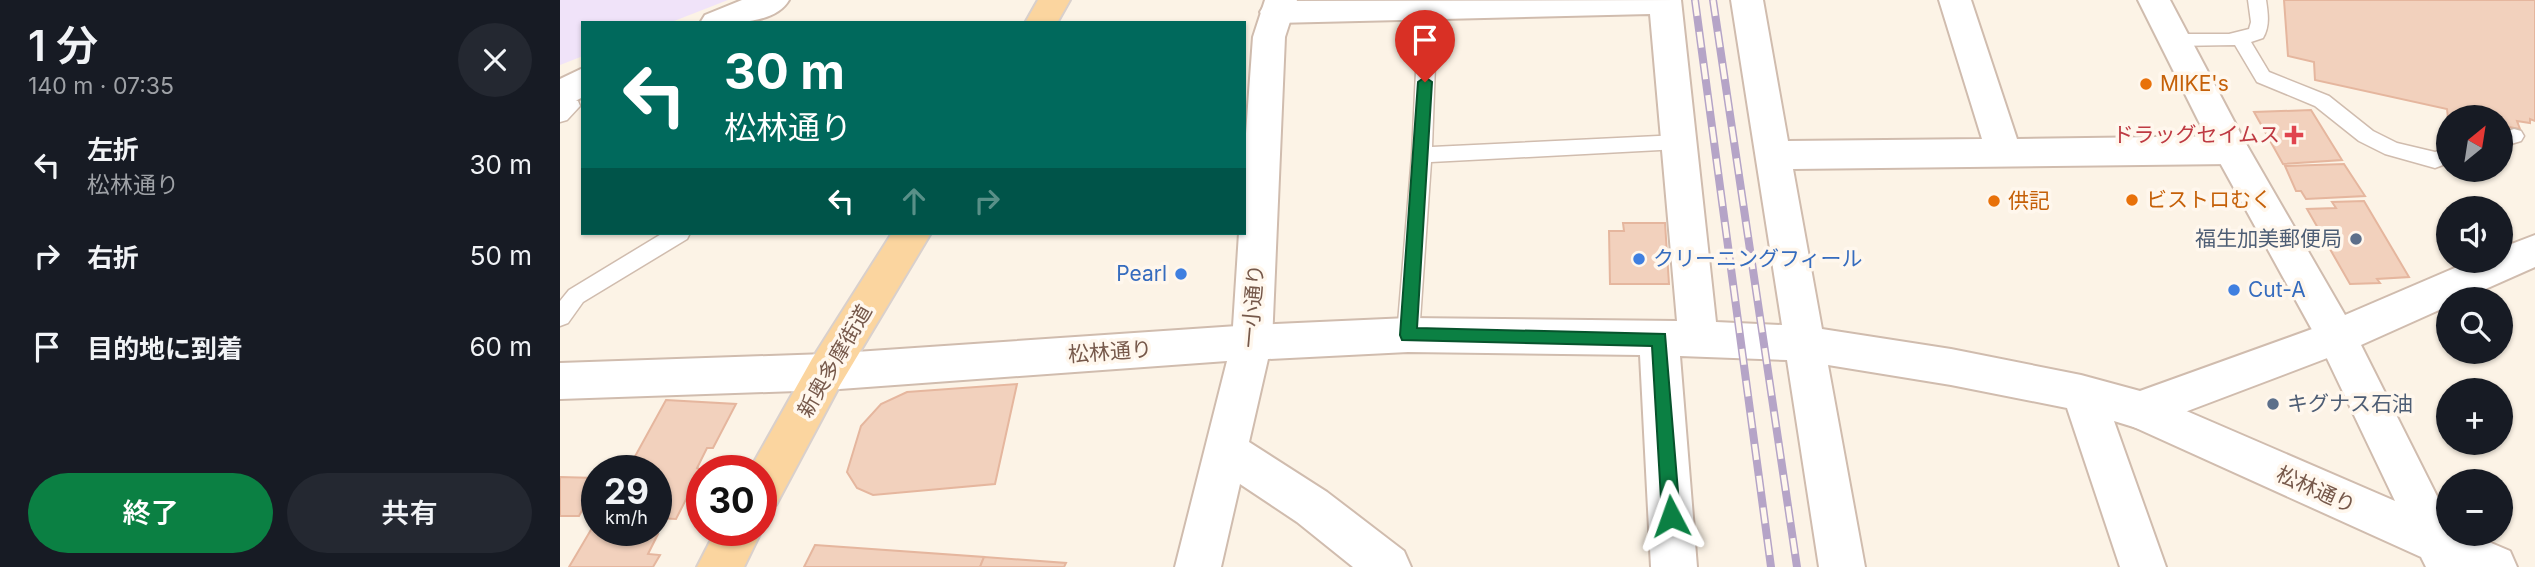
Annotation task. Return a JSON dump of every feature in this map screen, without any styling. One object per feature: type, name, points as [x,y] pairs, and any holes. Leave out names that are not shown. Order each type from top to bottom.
[{"type":"main road","points":[[1042,21],[1054,0]]},
{"type":"main road","name":"新奥多摩街道","points":[[777,461],[825,372],[911,235]]},
{"type":"main road","points":[[720,567],[731,546]]},
{"type":"street","points":[[721,21],[773,0]]},
{"type":"street","points":[[1747,0],[1842,567]]},
{"type":"street","points":[[1955,0],[2004,152]]},
{"type":"street","points":[[2154,0],[2231,150],[2337,337],[2444,556]]},
{"type":"street","points":[[1279,6],[1428,9],[1567,1],[1665,1],[1679,142],[1679,339],[1674,567]]},
{"type":"street","name":"一小通り","points":[[1198,567],[1252,342],[1269,37],[1279,6]]},
{"type":"street","points":[[1772,155],[2231,150]]},
{"type":"street","points":[[2140,410],[2337,337],[2535,250]]},
{"type":"street","name":"松林通り","points":[[560,381],[825,372],[1252,342],[1408,335],[1803,343],[1951,367],[2081,393],[2140,410],[2444,556],[2494,567]]},
{"type":"street","points":[[2081,393],[2098,433],[2143,567]]},
{"type":"street","points":[[1226,451],[1312,507],[1388,567]]},
{"type":"lane","points":[[2174,40],[2240,39],[2257,34],[2260,22],[2257,0]]},
{"type":"lane","points":[[1408,335],[1422,155],[1428,9]]},
{"type":"lane","points":[[2240,39],[2263,77],[2322,101],[2366,136],[2392,149],[2436,160]]},
{"type":"lane","points":[[1422,155],[1679,142]]},
{"type":"lane","points":[[560,317],[576,296],[677,235]]},
{"type":"shaded area","points":[[560,0],[728,0],[674,21],[581,21],[581,57],[560,65]]},
{"type":"building","points":[[2284,0],[2535,0],[2535,121],[2517,121],[2520,129],[2513,128],[2513,105],[2436,107],[2315,80],[2314,62],[2288,56]]},
{"type":"building","points":[[2311,110],[2342,160],[2283,164],[2254,112]]},
{"type":"building","points":[[2344,164],[2365,196],[2306,199],[2301,191],[2296,191],[2285,166]]},
{"type":"building","points":[[2364,201],[2409,277],[2377,279],[2380,283],[2350,284],[2307,209],[2336,208],[2332,202]]},
{"type":"building","points":[[1623,223],[1665,223],[1669,284],[1610,284],[1609,231],[1624,231]]},
{"type":"building","points":[[1017,384],[995,484],[873,495],[857,488],[847,472],[861,426],[881,404],[907,392]]},
{"type":"building","points":[[666,400],[736,404],[713,448],[707,448],[704,455],[686,455],[686,499],[676,519],[672,519],[672,455],[636,455]]},
{"type":"building","points":[[560,477],[581,478],[579,516],[560,516]]},
{"type":"building","points":[[815,545],[984,557],[980,567],[804,567]]},
{"type":"building","points":[[581,546],[652,546],[648,554],[660,555],[653,567],[569,567]]},
{"type":"building","points":[[984,557],[1066,563],[1064,567],[980,567]]},
{"type":"railway","points":[[1695,0],[1771,567]]},
{"type":"railway","points":[[1713,0],[1797,567]]},
{"type":"place","name":"MIKE's","points":[[2146,84]]},
{"type":"place","name":"ドラッグセイムス","points":[[2294,135]]},
{"type":"place","name":"ビストロむく","points":[[2132,200]]},
{"type":"place","name":"供記","points":[[1994,201]]},
{"type":"place","name":"福生加美郵便局","points":[[2356,239]]},
{"type":"place","name":"クリーニングフィール","points":[[1639,259]]},
{"type":"place","name":"Pearl","points":[[1181,274]]},
{"type":"place","name":"Cut-A","points":[[2234,290]]},
{"type":"place","name":"キグナス石油","points":[[2273,404]]},
{"type":"route","points":[[1425,82],[1408,335],[1659,339],[1671,516]]}]
